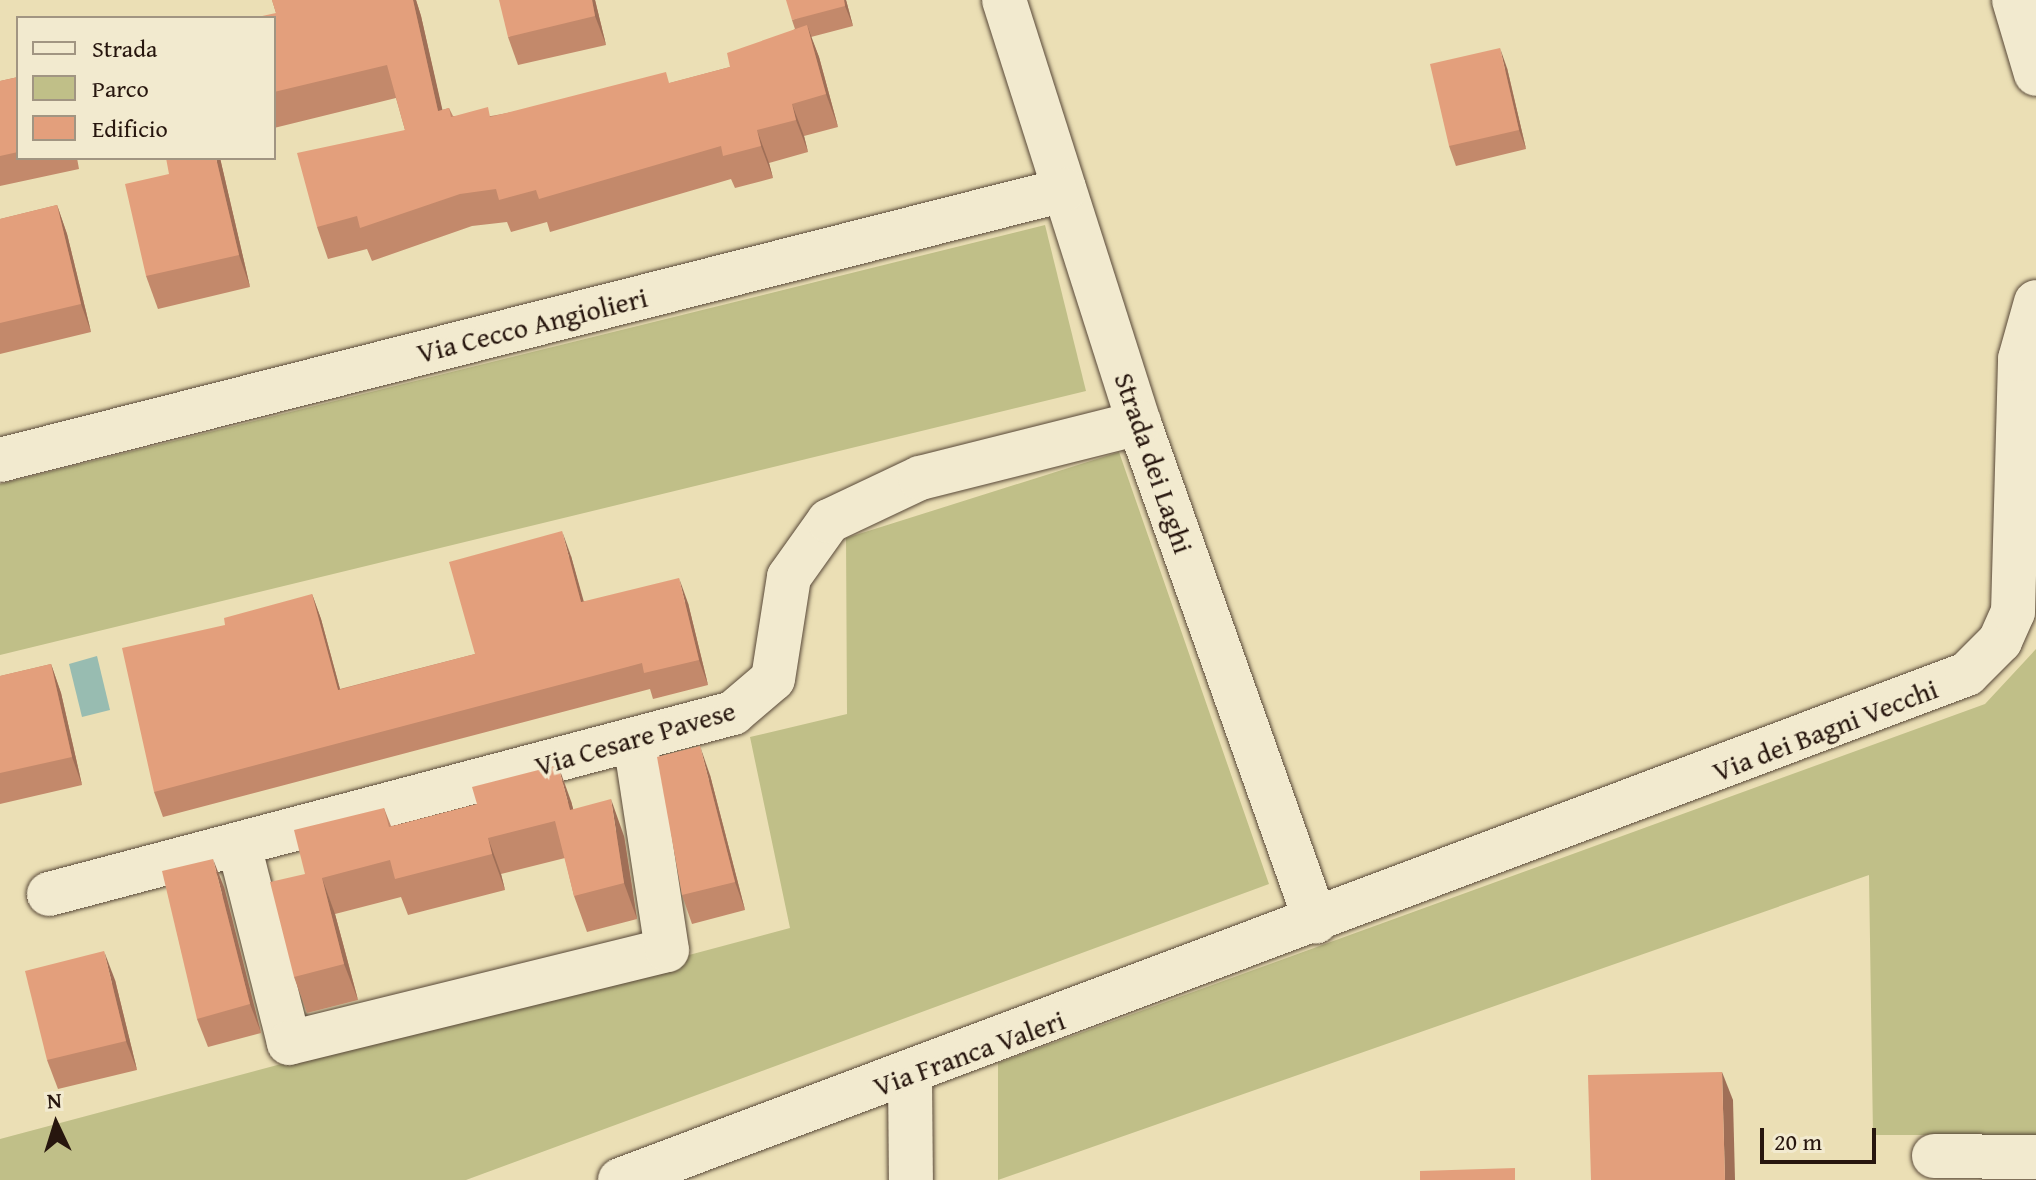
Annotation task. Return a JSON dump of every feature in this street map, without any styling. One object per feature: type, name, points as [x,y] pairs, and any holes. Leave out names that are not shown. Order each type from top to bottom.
[{"type":"street","name":"Strada dei Laghi","points":[[1004,0],[1139,423],[1316,922]]},
{"type":"street","points":[[2014,0],[2036,74]]},
{"type":"street","name":"Via Cecco Angiolieri","points":[[0,460],[1064,190]]},
{"type":"street","name":"Via dei Bagni Vecchi","points":[[1316,922],[1883,711],[1979,665],[2006,628],[2015,597],[2019,373],[2036,302]]},
{"type":"street","name":"Via Cesare Pavese","points":[[49,894],[733,713],[764,692],[778,662],[789,577],[807,543],[846,510],[920,478],[1139,423]]},
{"type":"street","points":[[239,845],[289,1043],[667,950],[635,741]]},
{"type":"street","name":"Via Franca Valeri","points":[[620,1180],[1316,922]]},
{"type":"street","points":[[910,1075],[911,1180]]},
{"type":"street","points":[[1934,1156],[2036,1157]]},
{"type":"green space","points":[[1045,225],[1086,391],[0,655],[0,484]]},
{"type":"green space","points":[[1119,452],[1269,884],[466,1180],[0,1180],[0,1139],[790,928],[750,737],[847,714],[846,538]]},
{"type":"green space","points":[[2036,649],[2036,1135],[1873,1135],[1869,875],[998,1180],[998,1063],[1985,704]]},
{"type":"water","points":[[97,656],[110,710],[82,717],[69,664]]},
{"type":"building","points":[[272,0],[413,0],[438,111],[449,108],[451,117],[488,107],[490,117],[666,72],[669,83],[730,67],[727,53],[807,25],[826,94],[792,104],[796,120],[757,130],[761,146],[723,156],[721,146],[539,199],[536,190],[499,200],[496,189],[460,194],[360,228],[357,216],[317,227],[297,153],[405,130],[387,65],[276,92],[276,16],[262,16],[276,13]]},
{"type":"building","points":[[499,0],[592,0],[595,16],[508,37]]},
{"type":"building","points":[[786,0],[844,0],[845,6],[792,20]]},
{"type":"building","points":[[1500,48],[1519,130],[1449,146],[1430,64]]},
{"type":"building","points":[[16,77],[16,152],[0,156],[0,81]]},
{"type":"building","points":[[166,160],[216,160],[239,255],[146,276],[125,184],[169,174]]},
{"type":"building","points":[[57,205],[81,304],[0,323],[0,219]]},
{"type":"building","points":[[562,531],[581,602],[679,578],[699,660],[644,673],[642,663],[154,792],[122,648],[225,625],[224,618],[312,594],[338,690],[475,654],[449,562]]},
{"type":"building","points":[[51,664],[72,757],[0,773],[0,676]]},
{"type":"building","points":[[700,746],[735,882],[682,895],[657,757]]},
{"type":"building","points":[[558,765],[570,810],[611,799],[624,883],[574,896],[555,821],[488,838],[492,854],[395,879],[390,860],[322,878],[344,964],[294,977],[270,882],[305,874],[294,830],[384,808],[389,827],[477,804],[472,787]]},
{"type":"building","points":[[213,859],[250,1004],[197,1019],[162,871]]},
{"type":"building","points":[[104,951],[126,1041],[47,1060],[25,971]]},
{"type":"building","points":[[1722,1072],[1725,1180],[1591,1180],[1588,1075]]},
{"type":"building","points":[[1515,1168],[1515,1180],[1420,1180],[1420,1171]]}]
